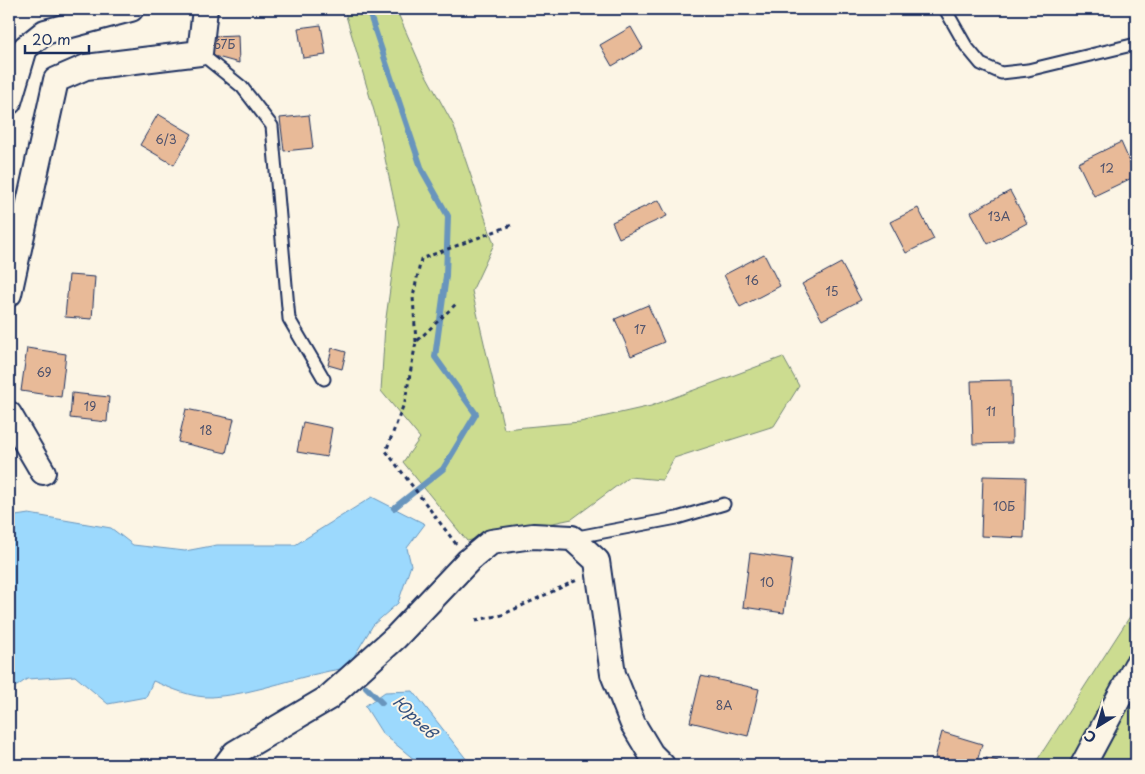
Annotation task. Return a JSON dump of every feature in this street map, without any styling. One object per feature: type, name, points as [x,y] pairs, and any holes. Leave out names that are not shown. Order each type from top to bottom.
[{"type":"street","points":[[9,102],[25,48],[45,32],[131,9]]},
{"type":"street","points":[[9,294],[56,80],[86,67],[200,53],[205,9]]},
{"type":"street","points":[[9,414],[43,472]]},
{"type":"street","points":[[226,765],[236,753],[328,698],[396,637],[468,561],[491,542],[533,536],[572,538],[597,561],[613,674],[633,724],[651,754],[662,765]]},
{"type":"street","points":[[1083,765],[1136,666]]},
{"type":"lane","points":[[945,9],[966,46],[981,64],[1001,73],[1028,70],[1136,44]]},
{"type":"lane","points":[[200,53],[242,87],[272,126],[289,318],[324,378]]},
{"type":"lane","points":[[572,538],[677,518],[724,504]]},
{"type":"path","points":[[468,561],[386,451],[405,401],[416,342],[413,297],[421,260],[512,225]]},
{"type":"path","points":[[416,342],[457,303]]},
{"type":"path","points":[[476,620],[502,615],[598,570]]},
{"type":"green space","points":[[344,9],[396,9],[421,66],[454,126],[494,244],[472,291],[504,429],[580,422],[651,406],[783,357],[799,386],[774,426],[674,458],[662,480],[629,477],[572,519],[467,541],[403,462],[420,438],[381,391],[385,325],[399,224],[377,121]]},
{"type":"green space","points":[[1136,607],[1136,765],[1034,765]]},
{"type":"water","points":[[372,497],[425,524],[407,548],[411,565],[398,603],[373,625],[347,668],[246,692],[212,697],[189,694],[153,681],[146,697],[108,704],[75,676],[27,679],[17,686],[9,687],[9,517],[29,514],[111,528],[133,545],[185,551],[217,545],[295,545]]},
{"type":"water","points":[[413,691],[471,765],[421,765],[382,733],[365,706],[385,692]]},
{"type":"building","points":[[321,25],[326,55],[303,58],[298,28]]},
{"type":"building","points":[[631,27],[643,48],[612,66],[600,45]]},
{"type":"building","points":[[238,35],[239,63],[210,55],[210,36]]},
{"type":"building","points":[[158,114],[192,134],[174,165],[140,145]]},
{"type":"building","points":[[309,115],[313,148],[284,151],[280,118]]},
{"type":"building","points":[[1121,142],[1136,176],[1094,196],[1078,163]]},
{"type":"building","points":[[1010,191],[1027,223],[988,244],[971,212]]},
{"type":"building","points":[[659,200],[667,216],[619,238],[612,222]]},
{"type":"building","points":[[918,208],[934,239],[906,253],[890,222]]},
{"type":"building","points":[[764,254],[780,286],[740,307],[724,275]]},
{"type":"building","points":[[841,263],[861,300],[822,320],[802,284]]},
{"type":"building","points":[[69,275],[95,277],[92,319],[65,317]]},
{"type":"building","points":[[648,305],[664,342],[631,356],[615,319]]},
{"type":"building","points":[[27,348],[66,354],[61,397],[21,391]]},
{"type":"building","points":[[332,348],[346,352],[342,369],[328,365]]},
{"type":"building","points":[[1011,380],[1012,443],[973,444],[971,381]]},
{"type":"building","points":[[72,393],[109,397],[107,422],[70,418]]},
{"type":"building","points":[[186,409],[234,419],[226,453],[178,442]]},
{"type":"building","points":[[303,422],[332,428],[327,457],[297,452]]},
{"type":"building","points":[[983,476],[1026,477],[1024,538],[981,536]]},
{"type":"building","points":[[750,553],[792,559],[784,613],[743,607]]},
{"type":"building","points":[[701,676],[759,689],[748,736],[690,722]]},
{"type":"building","points":[[942,732],[982,744],[976,765],[961,765],[935,758]]},
{"type":"building","points":[[986,758],[998,761],[997,765],[984,765]]},
{"type":"waterway","points":[[368,9],[422,170],[448,216],[446,276],[435,357],[476,414],[443,469],[394,508]]},
{"type":"waterway","name":"Юрьев","points":[[366,687],[382,703]]}]
